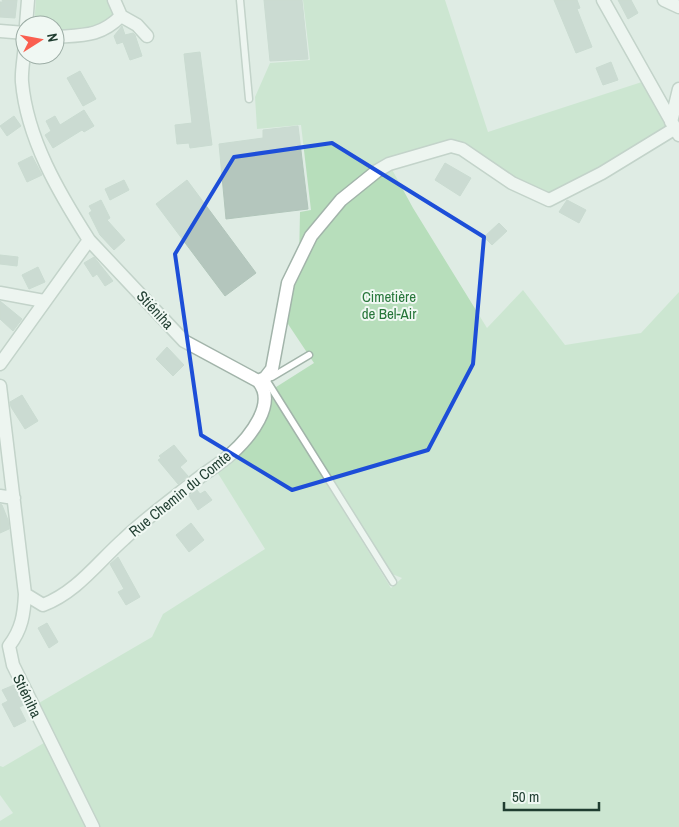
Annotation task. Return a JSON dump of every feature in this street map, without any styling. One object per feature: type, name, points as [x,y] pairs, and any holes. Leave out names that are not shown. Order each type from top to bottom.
[{"type":"street","points":[[27,15],[28,0]]},
{"type":"street","points":[[114,0],[121,16],[137,25],[147,36]]},
{"type":"street","points":[[603,0],[675,128]]},
{"type":"street","points":[[664,0],[679,7]]},
{"type":"street","points":[[65,36],[88,34],[108,29],[121,16]]},
{"type":"street","points":[[0,31],[15,32]]},
{"type":"street","name":"Stiéniha","points":[[22,65],[21,80],[31,127],[46,164],[89,240],[184,340],[262,379]]},
{"type":"street","points":[[675,128],[679,89]]},
{"type":"street","points":[[262,379],[272,369],[288,283],[311,236],[341,200],[383,168],[451,146],[462,148],[512,183],[549,200],[602,173],[675,128]]},
{"type":"street","points":[[0,364],[89,240]]},
{"type":"street","points":[[0,293],[44,301]]},
{"type":"street","name":"Rue Chemin du Comte","points":[[25,594],[43,605],[68,593],[124,538],[233,453],[264,410],[266,396],[262,379]]},
{"type":"street","name":"Stiéniha","points":[[0,386],[25,594],[24,617],[18,635],[9,646],[12,664],[93,827]]},
{"type":"street","points":[[0,496],[14,498]]},
{"type":"lane","points":[[240,0],[249,99]]},
{"type":"lane","points":[[309,355],[272,377],[262,379],[393,582]]},
{"type":"highlighted area","points":[[332,143],[484,237],[473,364],[428,450],[292,490],[201,435],[175,254],[234,157]]},
{"type":"green space","points":[[36,0],[110,0],[114,10],[112,18],[94,30],[65,32],[65,15],[35,15]]},
{"type":"green space","name":"Cimetière de Bel-Air","points":[[303,0],[445,0],[488,132],[648,80],[674,129],[549,200],[462,149],[389,164],[413,208],[487,328],[523,290],[565,345],[641,333],[679,292],[679,827],[0,827],[0,821],[13,813],[0,795],[0,766],[3,767],[49,740],[32,707],[152,637],[163,614],[265,549],[214,467],[233,453],[266,396],[270,395],[285,416],[391,588],[402,578],[387,572],[273,389],[314,363],[282,315],[299,262],[300,212],[311,210],[301,125],[257,129],[255,97],[270,63],[310,60]]},
{"type":"building","points":[[2,0],[17,0],[15,18],[0,17],[0,2],[3,2]]},
{"type":"building","points":[[264,0],[302,0],[308,59],[270,61]]},
{"type":"building","points":[[554,0],[577,0],[580,8],[577,9],[592,47],[576,53]]},
{"type":"building","points":[[618,0],[631,0],[638,13],[628,19]]},
{"type":"building","points":[[122,26],[125,35],[133,33],[135,35],[142,56],[130,60],[123,42],[117,44],[114,36]]},
{"type":"building","points":[[200,52],[212,145],[190,148],[189,143],[177,144],[175,125],[192,123],[184,54]]},
{"type":"building","points":[[611,62],[618,80],[603,85],[596,68]]},
{"type":"building","points":[[80,71],[96,99],[83,106],[67,78]]},
{"type":"building","points":[[84,110],[94,126],[84,132],[82,130],[53,148],[45,135],[51,131],[46,121],[55,116],[60,125]]},
{"type":"building","points":[[14,116],[21,126],[7,136],[0,126]]},
{"type":"building","points":[[298,126],[308,209],[226,219],[219,144],[263,138],[263,130]]},
{"type":"building","points":[[32,156],[42,175],[27,182],[18,163]]},
{"type":"building","points":[[445,163],[471,178],[460,196],[435,180]]},
{"type":"building","points":[[124,180],[129,190],[110,200],[105,189]]},
{"type":"building","points":[[187,180],[256,273],[225,296],[156,204]]},
{"type":"building","points":[[101,200],[110,218],[107,220],[125,240],[114,250],[100,235],[89,213],[92,211],[89,206]]},
{"type":"building","points":[[567,200],[586,210],[579,223],[559,212]]},
{"type":"building","points":[[499,223],[507,231],[492,245],[484,237]]},
{"type":"building","points":[[0,255],[18,257],[17,266],[0,264]]},
{"type":"building","points":[[94,257],[113,281],[105,286],[97,274],[93,277],[84,263]]},
{"type":"building","points":[[38,267],[45,282],[29,289],[22,275]]},
{"type":"building","points":[[0,301],[22,319],[13,331],[0,319]]},
{"type":"building","points":[[167,347],[184,365],[173,376],[156,359]]},
{"type":"building","points":[[22,395],[38,421],[25,429],[11,407],[10,402]]},
{"type":"building","points":[[174,445],[187,461],[180,467],[188,476],[178,484],[158,460],[161,458],[159,456]]},
{"type":"building","points":[[197,490],[200,494],[205,491],[212,500],[198,510],[189,496]]},
{"type":"building","points":[[0,504],[8,520],[9,529],[0,533]]},
{"type":"building","points":[[191,523],[204,540],[189,552],[176,535]]},
{"type":"building","points":[[118,557],[140,597],[126,605],[118,592],[124,589],[110,564]]},
{"type":"building","points":[[47,623],[58,642],[49,648],[38,628]]},
{"type":"building","points":[[14,685],[24,705],[19,707],[26,721],[14,727],[2,704],[8,701],[2,690]]}]
